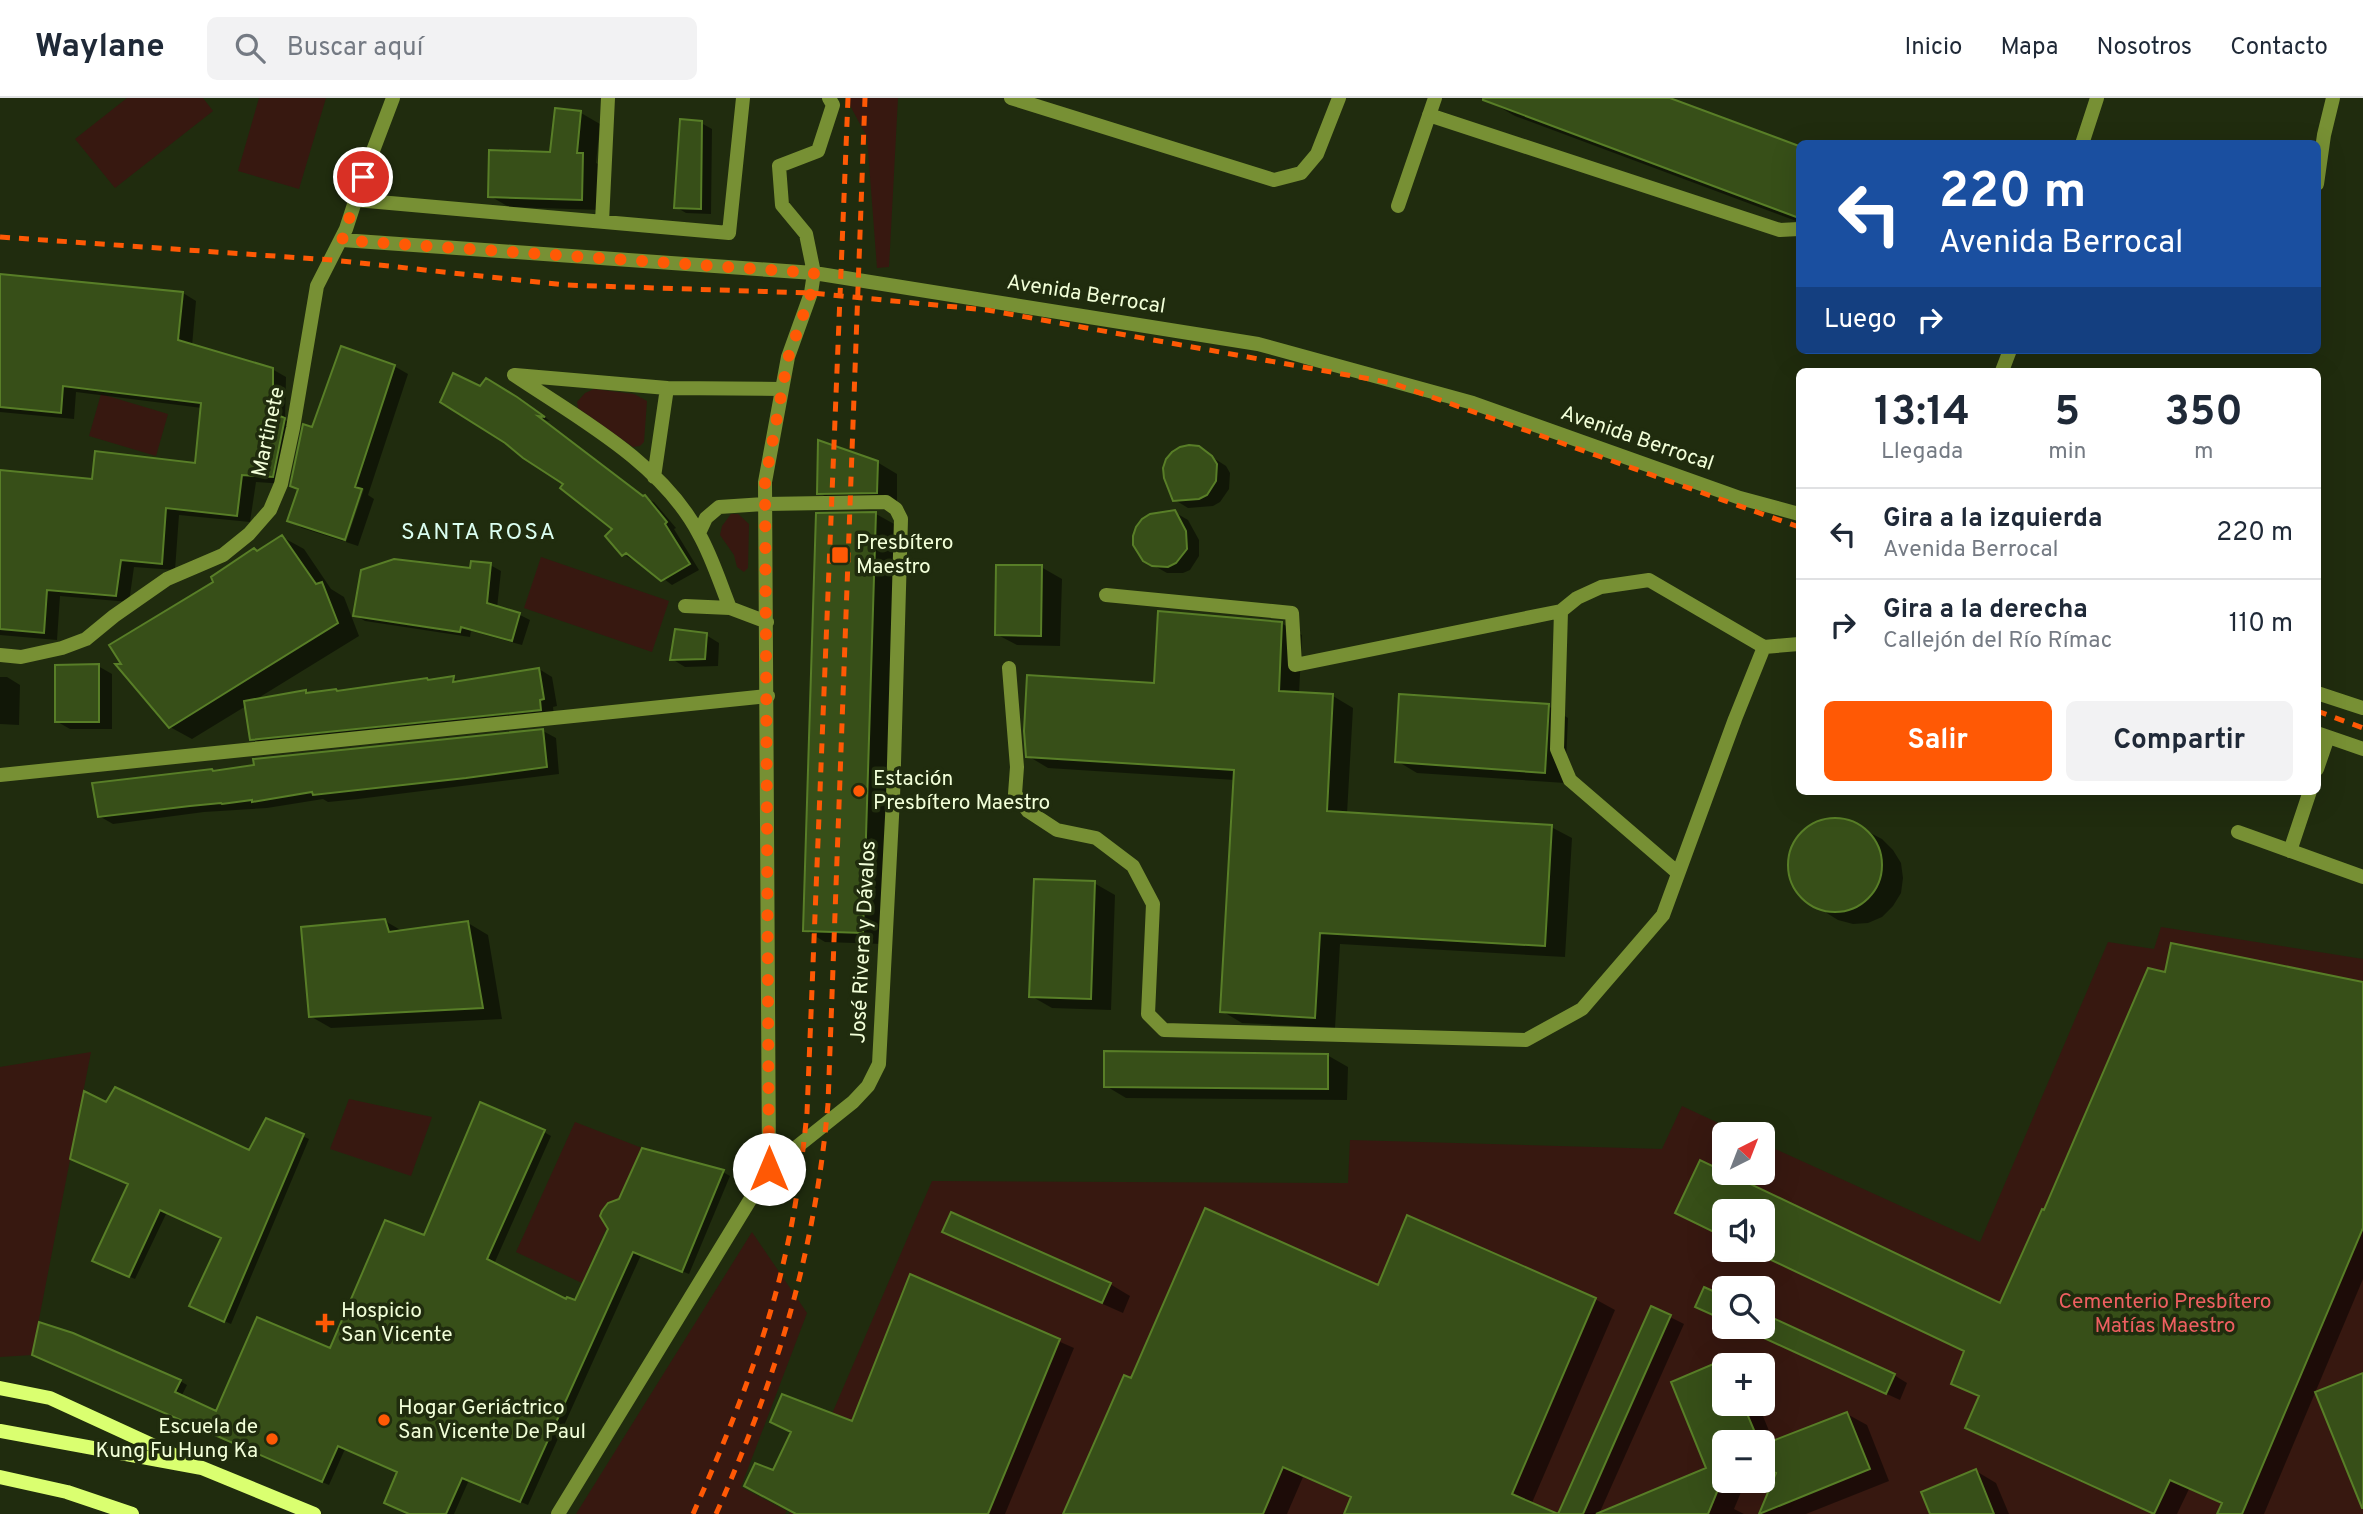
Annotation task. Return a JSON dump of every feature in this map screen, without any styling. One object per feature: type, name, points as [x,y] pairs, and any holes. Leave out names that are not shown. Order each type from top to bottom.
[{"type":"main road","points":[[0,1388],[50,1398],[202,1468],[314,1514]]},
{"type":"main road","points":[[0,1431],[202,1468]]},
{"type":"main road","points":[[0,1477],[67,1492],[132,1514]]},
{"type":"street","name":"Martinete","points":[[0,655],[21,657],[62,648],[86,639],[167,579],[223,555],[249,534],[270,510],[281,484],[286,462],[317,285],[342,240],[393,98]]},
{"type":"street","points":[[602,222],[608,98]]},
{"type":"street","points":[[356,200],[729,233],[743,98]]},
{"type":"street","points":[[769,1169],[765,482],[788,358],[811,293],[814,273],[806,234],[782,205],[779,166],[818,151],[833,105],[829,98]]},
{"type":"street","points":[[1011,98],[1274,180],[1301,173],[1317,154],[1339,98]]},
{"type":"street","points":[[1398,206],[1435,98]]},
{"type":"street","points":[[2083,140],[2097,98]]},
{"type":"street","points":[[2321,156],[2333,98]]},
{"type":"street","points":[[1429,114],[1780,230],[1796,229]]},
{"type":"street","name":"Avenida Berrocal","points":[[342,240],[814,273],[1258,344],[1473,403],[1741,498],[1796,513]]},
{"type":"street","points":[[730,608],[699,533],[670,492],[614,442],[514,375],[667,388],[781,389]]},
{"type":"street","points":[[654,477],[667,388]]},
{"type":"street","name":"José Rivera y Dávalos","points":[[558,1514],[769,1169],[853,1102],[868,1086],[879,1064],[894,798],[901,519],[896,509],[886,502],[719,507],[706,517],[699,533]]},
{"type":"street","points":[[1106,595],[1292,613],[1295,665],[1560,611],[1577,598],[1601,587],[1649,580],[1764,647],[1796,644]]},
{"type":"street","points":[[685,606],[730,608],[767,622]]},
{"type":"street","points":[[1560,611],[1557,748],[1570,780],[1678,873]]},
{"type":"street","points":[[1009,668],[1017,767],[1015,794],[1028,811],[1056,830],[1096,838],[1133,866],[1153,904],[1147,1014],[1164,1030],[1526,1040],[1582,1009],[1662,915],[1764,647]]},
{"type":"street","points":[[2321,693],[2363,708]]},
{"type":"street","points":[[0,775],[768,696]]},
{"type":"street","points":[[2322,735],[2363,749]]},
{"type":"street","points":[[2290,851],[2309,795]]},
{"type":"street","points":[[2238,832],[2363,877]]},
{"type":"green space","points":[[127,98],[203,98],[213,111],[115,188],[75,139]]},
{"type":"green space","points":[[259,98],[326,98],[299,189],[238,171]]},
{"type":"green space","points":[[846,98],[898,98],[889,267],[877,268],[867,137]]},
{"type":"green space","points":[[594,389],[634,394],[647,401],[644,442],[640,446],[633,447],[578,408],[577,402],[585,393]]},
{"type":"green space","points":[[101,394],[168,414],[156,456],[89,436]]},
{"type":"green space","points":[[731,514],[738,514],[749,524],[748,568],[744,572],[737,567],[734,555],[720,535],[722,526]]},
{"type":"green space","points":[[541,557],[669,601],[652,652],[524,608]]},
{"type":"green space","name":"Cementerio Presbítero Matías Maestro","points":[[2161,927],[2363,959],[2363,1514],[789,1514],[932,1181],[1348,1183],[1350,1140],[1662,1149],[1682,1106],[1716,1122],[1712,1122],[1712,1185],[1775,1185],[1775,1149],[1980,1242],[2108,942],[2154,949]]},
{"type":"green space","points":[[91,1052],[32,1355],[0,1357],[0,1067]]},
{"type":"green space","points":[[349,1099],[432,1117],[411,1176],[330,1149]]},
{"type":"green space","points":[[575,1122],[642,1148],[582,1283],[516,1252]]},
{"type":"green space","points":[[752,1232],[807,1313],[741,1487],[787,1511],[785,1514],[576,1514]]},
{"type":"building","points":[[1670,98],[1796,145],[1796,217],[1483,100]]},
{"type":"building","points":[[555,108],[581,111],[577,153],[583,153],[582,200],[488,197],[489,150],[550,152]]},
{"type":"building","points":[[680,119],[702,121],[701,209],[674,208]]},
{"type":"building","points":[[0,274],[183,292],[178,340],[273,368],[273,413],[285,418],[273,477],[242,475],[237,516],[166,508],[162,564],[121,560],[116,596],[47,590],[44,633],[0,629],[0,470],[92,479],[95,451],[195,463],[201,403],[63,386],[61,413],[0,407]]},
{"type":"building","points":[[341,346],[395,365],[355,487],[362,489],[345,540],[287,521],[298,489],[290,486],[303,424],[312,427]]},
{"type":"building","points":[[453,373],[480,386],[486,378],[517,397],[545,417],[538,416],[645,495],[667,522],[665,524],[690,564],[661,581],[626,553],[622,556],[605,536],[612,529],[560,488],[563,484],[440,402]]},
{"type":"building","points":[[818,440],[878,461],[877,493],[817,494]]},
{"type":"building","points":[[1189,445],[1199,446],[1212,456],[1217,464],[1216,481],[1207,495],[1199,499],[1173,501],[1163,468],[1172,452]]},
{"type":"building","points":[[1175,510],[1186,531],[1187,549],[1176,563],[1168,567],[1152,566],[1143,561],[1133,545],[1136,527],[1150,514]]},
{"type":"building","points":[[876,512],[863,933],[803,931],[816,513]]},
{"type":"building","points":[[282,535],[316,584],[322,582],[338,623],[169,728],[115,664],[121,664],[109,645],[213,582],[211,577],[254,548],[257,551]]},
{"type":"building","points":[[394,559],[470,568],[471,561],[491,563],[487,603],[520,613],[512,641],[461,627],[460,632],[353,616],[361,570]]},
{"type":"building","points":[[996,565],[1042,565],[1041,636],[995,635]]},
{"type":"building","points":[[1158,611],[1282,622],[1279,691],[1333,694],[1327,811],[1552,825],[1545,946],[1320,933],[1315,1018],[1220,1012],[1234,770],[1026,757],[1024,731],[1027,675],[1154,683]]},
{"type":"building","points":[[675,629],[707,633],[705,659],[670,660]]},
{"type":"building","points":[[99,664],[99,722],[55,722],[55,665]]},
{"type":"building","points":[[539,668],[544,699],[540,700],[541,710],[250,740],[244,701],[306,690],[306,693],[337,691],[427,678],[454,676],[453,682]]},
{"type":"building","points":[[1399,694],[1549,704],[1545,773],[1395,762]]},
{"type":"building","points":[[543,729],[547,767],[466,778],[313,795],[312,792],[252,802],[98,817],[92,783],[254,765],[253,759]]},
{"type":"building","points":[[1826,818],[1844,818],[1869,831],[1879,847],[1882,865],[1879,883],[1869,899],[1844,912],[1826,912],[1801,899],[1788,874],[1788,856],[1801,831]]},
{"type":"building","points":[[1034,879],[1095,881],[1091,999],[1029,997]]},
{"type":"building","points":[[385,919],[389,932],[468,921],[483,1008],[309,1017],[301,927]]},
{"type":"building","points":[[2171,943],[2363,982],[2363,1228],[2242,1514],[2217,1514],[2222,1503],[2170,1480],[2154,1514],[1965,1428],[1979,1396],[1951,1384],[1964,1351],[1775,1262],[1775,1199],[1712,1199],[1712,1231],[1675,1213],[1700,1160],[1712,1166],[1712,1185],[1752,1185],[2000,1303],[2042,1209],[2044,1210],[2148,968],[2165,972]]},
{"type":"building","points":[[1104,1051],[1328,1054],[1328,1089],[1104,1087]]},
{"type":"building","points":[[115,1087],[249,1150],[266,1118],[304,1134],[224,1322],[189,1306],[221,1238],[160,1210],[129,1277],[92,1261],[128,1184],[70,1159],[84,1091],[106,1102]]},
{"type":"building","points":[[480,1102],[545,1130],[487,1259],[566,1299],[575,1300],[608,1229],[600,1216],[602,1211],[608,1203],[619,1199],[642,1148],[724,1170],[682,1272],[633,1252],[520,1502],[462,1478],[446,1514],[409,1514],[384,1503],[397,1472],[338,1446],[322,1482],[32,1355],[39,1322],[73,1333],[181,1380],[175,1392],[216,1411],[257,1317],[330,1348],[385,1220],[424,1235]]},
{"type":"building","points":[[1205,1208],[1378,1285],[1407,1215],[1596,1298],[1512,1494],[1558,1514],[1344,1514],[1351,1497],[1283,1467],[1263,1514],[1063,1514],[1124,1375],[1131,1378]]},
{"type":"building","points":[[951,1212],[1111,1283],[1102,1303],[942,1232]]},
{"type":"building","points":[[910,1274],[1060,1339],[988,1514],[796,1514],[744,1486],[755,1463],[773,1470],[791,1432],[770,1422],[782,1394],[852,1421]]},
{"type":"building","points":[[1704,1287],[1712,1291],[1712,1315],[1695,1307]]},
{"type":"building","points":[[1651,1306],[1671,1315],[1583,1514],[1558,1514]]},
{"type":"building","points":[[1775,1319],[1895,1374],[1886,1394],[1766,1339],[1775,1339]]},
{"type":"building","points":[[1712,1365],[1712,1416],[1748,1416],[1754,1430],[1712,1430],[1712,1493],[1717,1493],[1708,1514],[1596,1514],[1706,1468],[1671,1382]]},
{"type":"building","points":[[2363,1373],[2363,1508],[2362,1508],[2315,1392]]},
{"type":"building","points":[[1847,1412],[1870,1469],[1759,1514],[1768,1493],[1775,1493],[1775,1440]]},
{"type":"building","points":[[1976,1469],[1994,1514],[1930,1514],[1921,1492]]},
{"type":"railway","points":[[693,1514],[757,1355],[777,1289],[789,1238],[807,1113],[848,98]]},
{"type":"railway","points":[[716,1514],[757,1413],[790,1314],[814,1212],[828,1104],[865,98]]},
{"type":"railway","points":[[0,237],[332,260],[565,285],[811,293],[987,310],[1392,383],[1796,526]]},
{"type":"railway","points":[[2321,712],[2363,728]]},
{"type":"place","name":"Presbítero Maestro","points":[[840,555]]},
{"type":"place","name":"Estación Presbítero Maestro","points":[[859,791]]},
{"type":"place","name":"Hospicio San Vicente","points":[[325,1323]]},
{"type":"place","name":"Hogar Geriáctrico San Vicente De Paul","points":[[384,1420]]},
{"type":"place","name":"Escuela de Kung Fu Hung Ka","points":[[272,1439]]},
{"type":"district","name":"SANTA ROSA","points":[[479,533]]},
{"type":"route","points":[[363,177],[342,240],[814,273],[811,293],[788,358],[765,482],[769,1169]]}]
